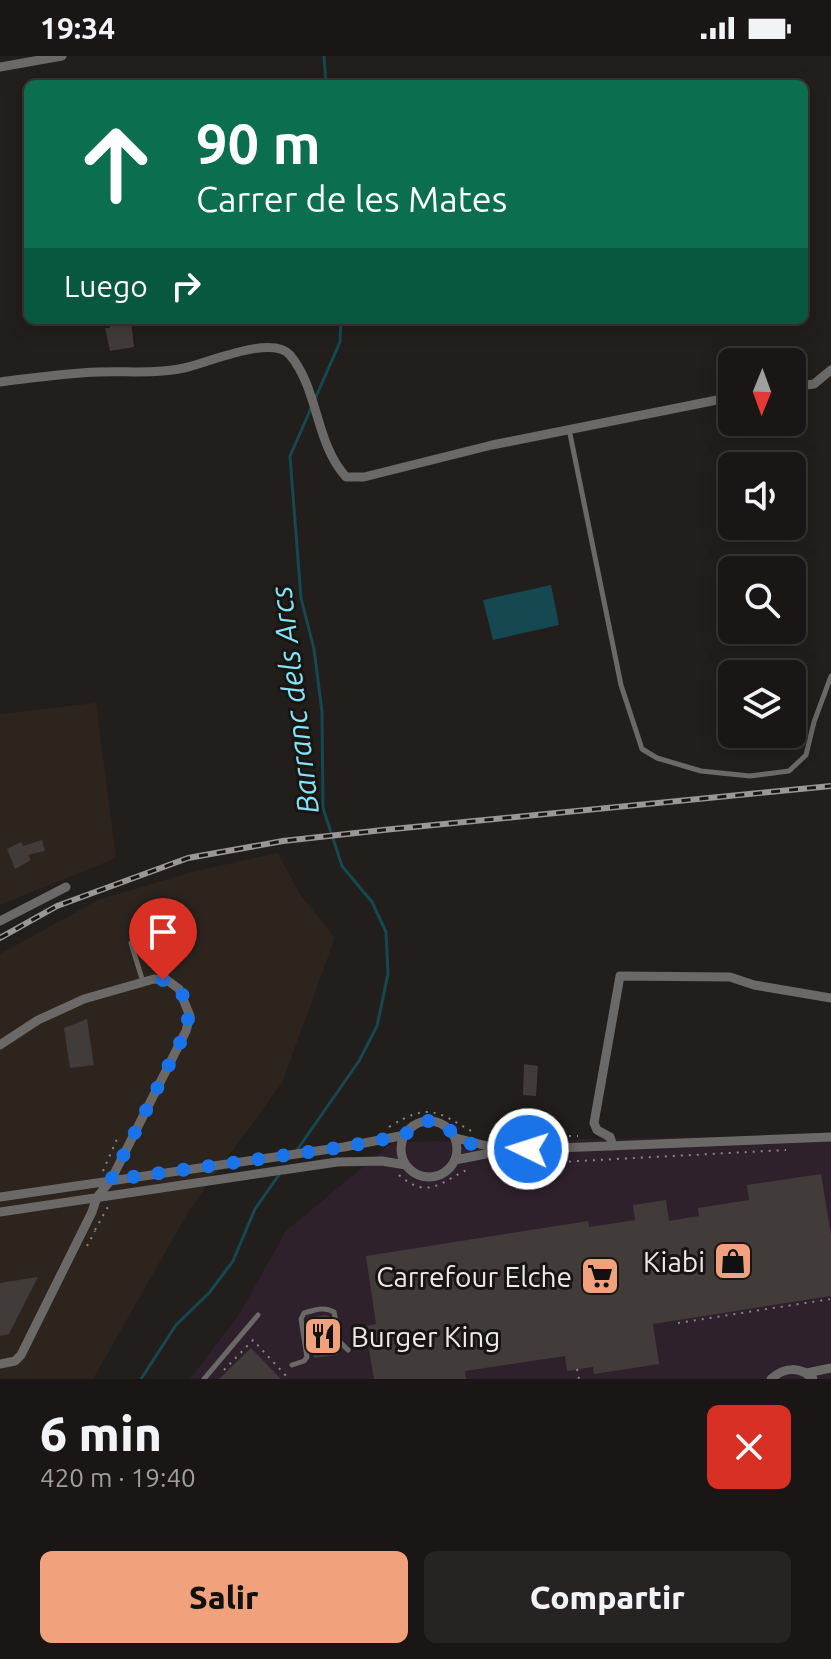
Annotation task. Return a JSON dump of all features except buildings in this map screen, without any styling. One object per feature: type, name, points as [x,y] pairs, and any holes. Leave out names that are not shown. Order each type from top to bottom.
[{"type":"street","points":[[0,67],[62,56]]},
{"type":"street","points":[[0,382],[79,373],[181,369],[251,349],[274,347],[289,353],[303,378],[325,443],[335,464],[346,477],[364,477],[569,429],[718,400]]},
{"type":"street","points":[[806,385],[814,384],[831,370]]},
{"type":"street","points":[[0,921],[66,887]]},
{"type":"street","points":[[613,1146],[610,1137],[597,1130],[594,1123],[620,976],[730,977],[754,985],[831,998]]},
{"type":"street","points":[[0,1045],[50,1014],[84,999],[143,982],[167,980],[179,989],[190,1016],[186,1031],[111,1180],[97,1197],[21,1355],[15,1361],[0,1364]]},
{"type":"street","points":[[0,1197],[344,1147],[405,1135],[418,1123],[436,1121],[451,1131],[458,1146],[451,1168],[436,1177],[419,1176],[406,1165],[382,1161],[337,1162],[0,1212]]},
{"type":"street","points":[[405,1135],[401,1150],[406,1165]]},
{"type":"street","points":[[455,1160],[506,1150],[831,1137]]},
{"type":"street","points":[[456,1138],[506,1150]]},
{"type":"street","points":[[771,1379],[789,1369],[810,1376],[831,1368]]},
{"type":"lane","points":[[569,429],[621,685],[642,749],[657,758],[701,771],[750,776],[789,771],[806,755],[831,676]]},
{"type":"lane","points":[[143,982],[131,943],[147,941],[163,980]]},
{"type":"lane","points":[[292,1365],[307,1357],[301,1319],[304,1313],[317,1309],[327,1308],[334,1312],[340,1342],[348,1350]]},
{"type":"lane","points":[[204,1379],[258,1315]]},
{"type":"path","points":[[387,1129],[416,1111],[450,1116],[476,1134]]},
{"type":"path","points":[[102,1172],[117,1139],[128,1145]]},
{"type":"path","points":[[488,1154],[489,1163],[541,1163],[788,1150]]},
{"type":"path","points":[[400,1175],[417,1188],[427,1189],[479,1165]]},
{"type":"path","points":[[678,1323],[831,1299]]},
{"type":"path","points":[[223,1370],[253,1340],[289,1379]]},
{"type":"path","points":[[577,1369],[579,1379]]},
{"type":"shaded area","points":[[96,703],[116,858],[0,905],[0,714]]},
{"type":"shaded area","points":[[278,853],[299,893],[335,938],[282,1083],[190,1209],[93,1379],[0,1379],[0,954],[98,900],[192,872]]},
{"type":"shaded area","points":[[831,1135],[831,1379],[190,1379],[240,1313],[286,1231],[393,1142]]},
{"type":"water","points":[[551,585],[559,625],[493,640],[483,600]]},
{"type":"waterway","name":"Barranc dels Arcs","points":[[324,56],[326,80]]},
{"type":"waterway","name":"Barranc dels Arcs","points":[[315,399],[340,342],[341,324]]},
{"type":"waterway","name":"Barranc dels Arcs","points":[[297,1150],[359,1061],[377,1026],[388,974],[386,932],[372,902],[342,866],[323,808],[322,712],[314,649],[301,598],[290,456],[312,406]]},
{"type":"waterway","name":"Barranc dels Arcs","points":[[141,1379],[176,1325],[209,1293],[233,1261],[255,1209],[281,1172]]},
{"type":"railway","points":[[0,938],[57,906],[188,858],[283,841],[831,786]]},
{"type":"place","name":"Kiabi","points":[[733,1261]]},
{"type":"place","name":"Carrefour Elche","points":[[600,1276]]},
{"type":"place","name":"Burger King","points":[[323,1336]]},
{"type":"route","points":[[163,980],[179,989],[190,1016],[186,1031],[111,1180],[344,1147],[405,1135],[410,1128],[427,1121],[444,1125],[456,1138],[506,1150],[528,1149]]}]
